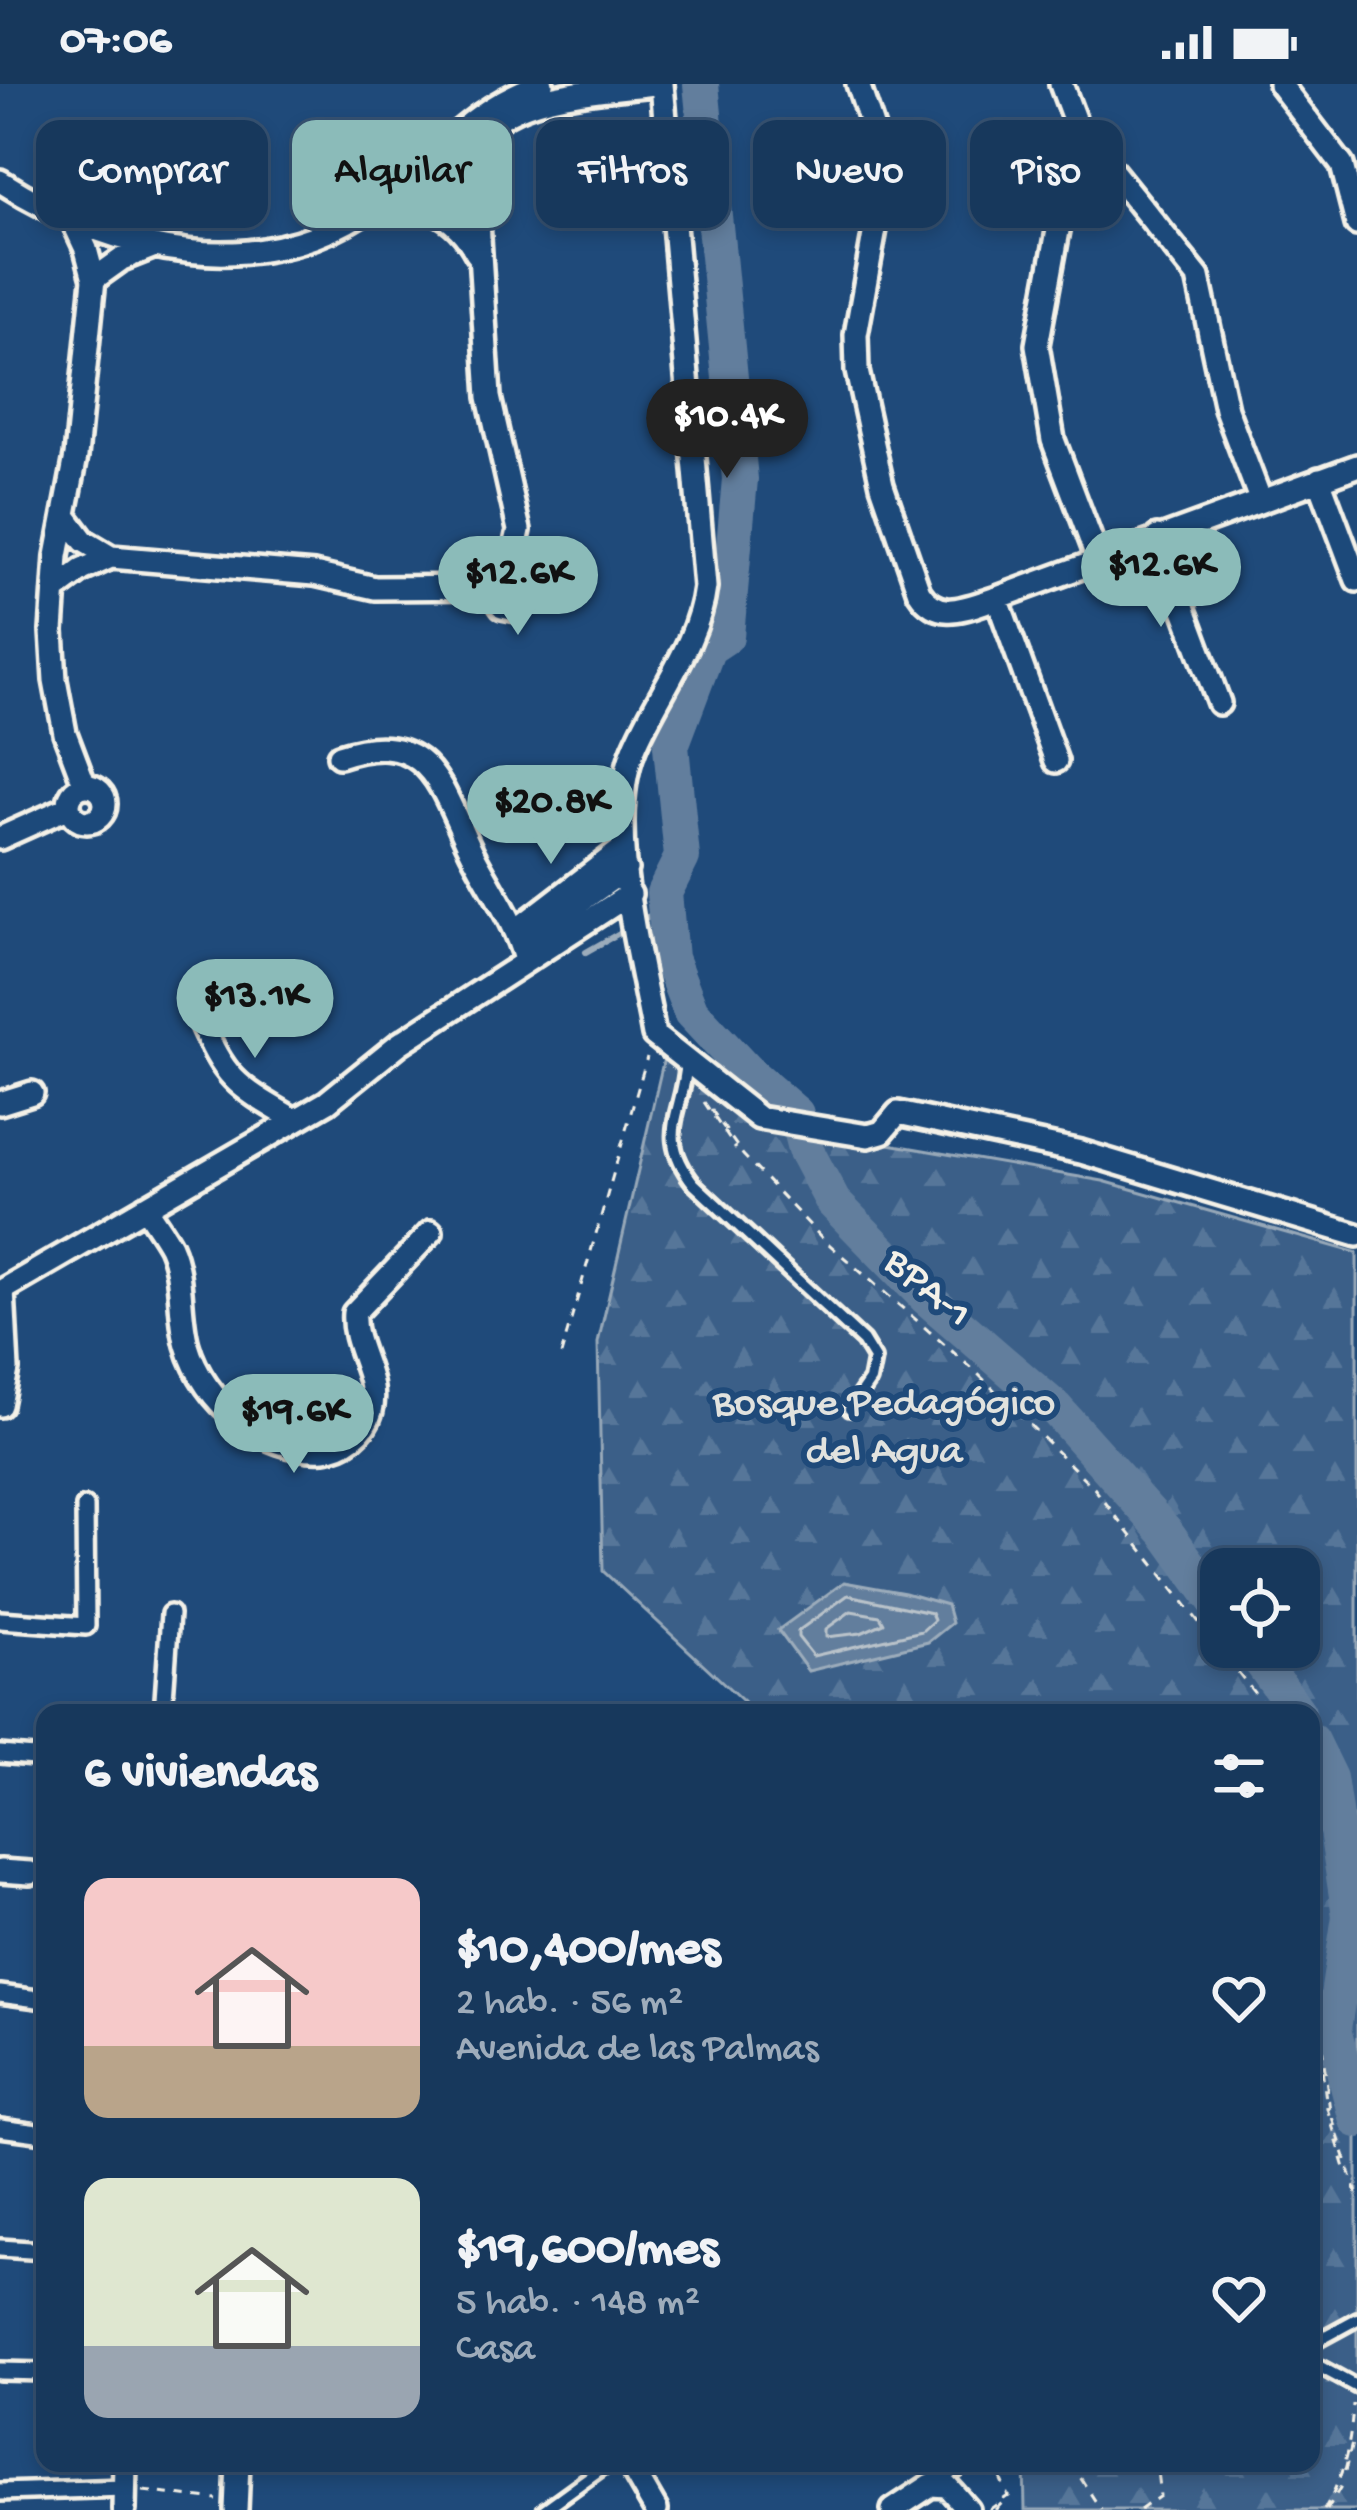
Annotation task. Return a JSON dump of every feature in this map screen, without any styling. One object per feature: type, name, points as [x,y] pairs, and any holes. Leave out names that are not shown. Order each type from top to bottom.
[{"type":"street","points":[[476,120],[502,98],[542,84]]},
{"type":"street","points":[[65,517],[84,541],[111,557],[314,574],[375,588],[501,581],[519,530],[489,397],[475,174],[480,141],[494,122],[511,111],[543,101],[658,84],[705,587],[701,617],[634,748],[624,778],[624,859],[654,1035],[687,1070],[759,1118],[868,1136],[882,1132],[898,1113],[1081,1152],[1357,1235]]},
{"type":"street","points":[[858,84],[886,168],[856,335],[856,371],[882,485],[927,605],[939,612],[954,611],[997,598],[1357,466]]},
{"type":"street","points":[[1061,84],[1074,120]]},
{"type":"street","points":[[1280,84],[1342,165],[1357,224]]},
{"type":"street","points":[[0,182],[36,200]]},
{"type":"street","points":[[1123,184],[1198,277],[1226,409],[1260,499]]},
{"type":"street","points":[[76,228],[94,279],[76,456],[55,590],[55,680],[64,733],[86,786],[104,797],[105,805],[92,822],[77,820],[69,808],[73,793],[86,786]]},
{"type":"street","points":[[100,228],[155,246],[229,256],[289,247],[331,228]]},
{"type":"street","points":[[460,228],[480,260]]},
{"type":"street","points":[[1058,228],[1037,345],[1053,440],[1098,559]]},
{"type":"street","points":[[94,279],[122,259],[155,246]]},
{"type":"street","points":[[1319,479],[1357,580]]},
{"type":"street","points":[[1157,537],[1219,703]]},
{"type":"street","points":[[55,590],[111,557]]},
{"type":"street","points":[[997,598],[1057,761]]},
{"type":"street","points":[[339,756],[366,747],[399,750],[443,782],[472,854],[520,945]]},
{"type":"street","points":[[0,838],[69,808]]},
{"type":"street","points":[[0,1405],[7,1369],[2,1288],[327,1102],[624,859]]},
{"type":"street","points":[[520,945],[632,903]]},
{"type":"street","points":[[199,1016],[230,1078],[295,1120]]},
{"type":"street","points":[[0,1102],[32,1093]]},
{"type":"street","points":[[145,1207],[170,1245],[178,1270],[187,1344],[199,1376],[244,1424],[305,1450],[335,1448],[358,1434],[370,1413],[373,1388],[353,1330],[354,1313],[431,1232]]},
{"type":"street","points":[[0,1619],[86,1626],[85,1507]]},
{"type":"street","points":[[164,1704],[170,1614]]},
{"type":"street","points":[[0,1754],[36,1757]]},
{"type":"street","points":[[0,1870],[30,1874]]},
{"type":"street","points":[[0,1994],[36,1999]]},
{"type":"street","points":[[0,2128],[36,2133]]},
{"type":"street","points":[[0,2248],[36,2250]]},
{"type":"street","points":[[0,2371],[36,2372]]},
{"type":"street","points":[[236,2506],[238,2472]]},
{"type":"street","points":[[634,2472],[656,2510]]},
{"type":"street","points":[[892,2510],[931,2485],[947,2486],[968,2510]]},
{"type":"street","points":[[0,2492],[124,2499]]},
{"type":"lane","points":[[687,1070],[671,1140],[678,1164],[863,1341],[874,1359],[870,1380],[850,1409]]},
{"type":"lane","points":[[1320,2339],[1357,2319]]},
{"type":"lane","points":[[1320,2367],[1356,2387]]},
{"type":"lane","points":[[544,2510],[597,2472]]},
{"type":"lane","points":[[931,2485],[952,2472]]},
{"type":"path","points":[[560,1355],[644,1069]]},
{"type":"path","points":[[687,1070],[742,1156],[821,1238],[979,1377],[1094,1490],[1262,1704]]},
{"type":"path","points":[[1320,2029],[1330,2110],[1357,2197]]},
{"type":"path","points":[[1320,2052],[1327,2108],[1357,2197]]},
{"type":"path","points":[[1325,2510],[1340,2487],[1354,2440],[1356,2387]]},
{"type":"path","points":[[992,2510],[1010,2497],[999,2472]]},
{"type":"path","points":[[1078,2472],[1102,2510]]},
{"type":"path","points":[[1141,2510],[1162,2497],[1158,2472]]},
{"type":"path","points":[[124,2499],[236,2506]]},
{"type":"green space","name":"Bosque Pedagógico del Agua","points":[[664,1058],[761,1122],[1103,1181],[1357,1253],[1357,2510],[1025,2510],[1024,2472],[1320,2472],[1320,1704],[746,1704],[603,1571],[598,1343]]},
{"type":"water","points":[[844,1582],[947,1605],[952,1623],[928,1642],[808,1671],[778,1630]]},
{"type":"waterway","points":[[701,84],[740,479],[726,636],[708,648],[671,746],[682,857],[664,893],[670,958],[691,1012],[746,1071],[796,1114],[805,1149],[833,1202],[925,1296],[1056,1409],[1165,1531],[1200,1580]]},
{"type":"waterway","points":[[586,952],[665,907]]},
{"type":"waterway","points":[[1266,1668],[1292,1704]]},
{"type":"waterway","points":[[1320,1760],[1329,1778],[1350,1916],[1333,2029],[1357,2120]]},
{"type":"waterway","points":[[1335,1815],[1357,1819]]}]
